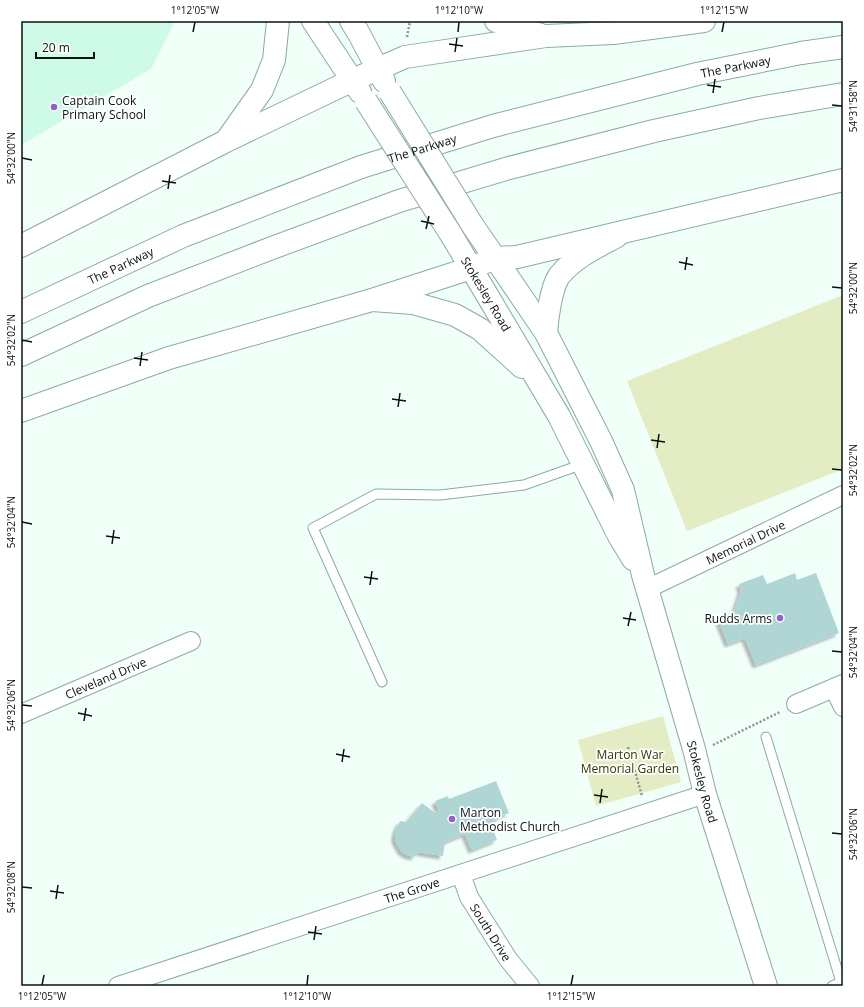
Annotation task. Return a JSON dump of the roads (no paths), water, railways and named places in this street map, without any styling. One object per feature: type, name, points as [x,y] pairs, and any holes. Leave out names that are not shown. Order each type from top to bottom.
[{"type":"main road","points":[[226,141],[262,90],[274,60],[278,21]]},
{"type":"main road","name":"Stokesley Road","points":[[313,21],[452,236],[559,416],[619,536],[645,582]]},
{"type":"main road","name":"Stokesley Road","points":[[351,21],[390,92],[473,226],[546,333],[602,441],[623,490],[645,582],[694,749],[705,794],[766,986]]},
{"type":"main road","points":[[496,21],[546,36]]},
{"type":"main road","points":[[21,246],[226,141],[352,80],[405,57],[546,36],[613,34],[704,21]]},
{"type":"main road","name":"The Parkway","points":[[21,312],[183,236],[361,167],[493,126],[697,74],[801,53],[843,47]]},
{"type":"main road","points":[[21,355],[148,296],[399,201],[509,168],[654,131],[759,108],[843,94]]},
{"type":"main road","points":[[21,411],[169,358],[372,300],[470,268],[495,258],[517,257],[843,180]]},
{"type":"main road","points":[[546,333],[549,308],[558,278],[568,266],[625,231]]},
{"type":"main road","points":[[372,300],[413,303],[455,315],[480,329],[538,381]]},
{"type":"street","name":"Memorial Drive","points":[[645,582],[843,495]]},
{"type":"street","name":"Cleveland Drive","points":[[21,714],[191,641]]},
{"type":"street","points":[[796,704],[838,686],[843,708]]},
{"type":"street","name":"The Grove","points":[[118,986],[705,794]]},
{"type":"street","name":"South Drive","points":[[461,874],[469,897],[508,960],[530,986]]},
{"type":"lane","points":[[382,682],[313,528],[376,494],[440,495],[524,485],[583,464]]},
{"type":"lane","points":[[766,737],[842,981],[832,986]]},
{"type":"place","name":"Captain Cook Primary School","points":[[54,107]]},
{"type":"place","name":"Rudds Arms","points":[[780,618]]},
{"type":"place","name":"Marton Methodist Church","points":[[452,819]]},
{"type":"park label","name":"Marton War Memorial Garden","points":[[630,761]]}]
